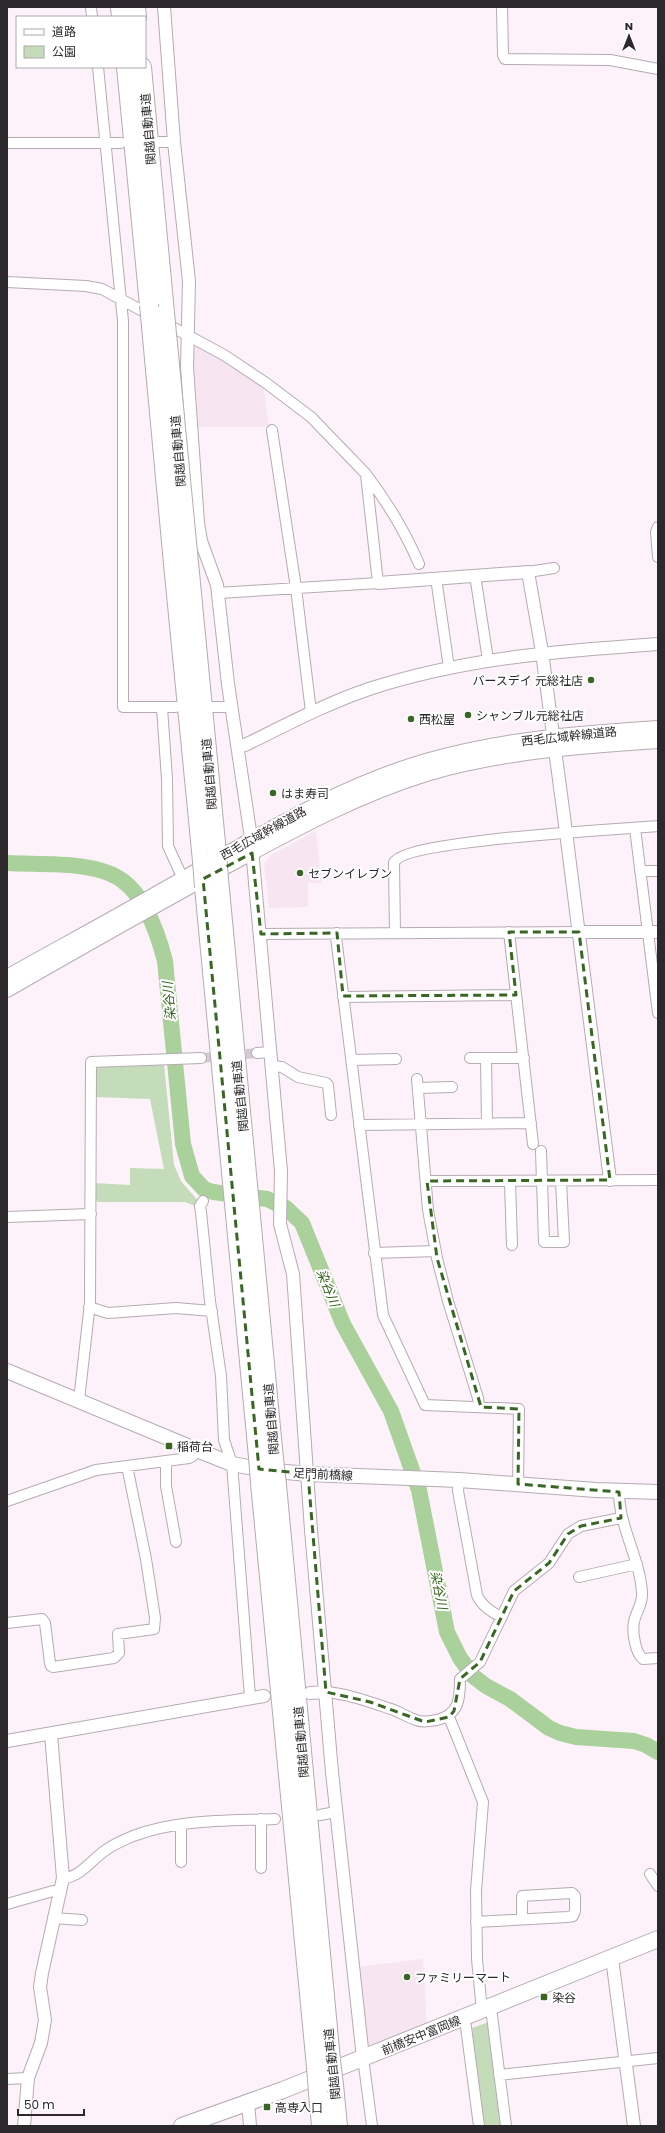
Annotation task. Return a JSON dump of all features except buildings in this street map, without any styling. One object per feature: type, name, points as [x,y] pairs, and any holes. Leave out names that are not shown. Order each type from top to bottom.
[{"type":"highway","name":"関越自動車道","points":[[126,68],[149,305],[182,574],[323,2063],[326,2089],[338,2126]]},
{"type":"highway","name":"関越自動車道","points":[[142,68],[165,312],[182,574]]},
{"type":"highway","name":"関越自動車道","points":[[321,2126],[326,2089]]},
{"type":"main road","name":"西毛広域幹線道路","points":[[7,977],[156,899],[252,853],[335,809],[385,788],[456,767],[512,755],[554,743],[658,728]]},
{"type":"main road","name":"西毛広域幹線道路","points":[[156,899],[183,879],[251,838],[346,790],[424,761],[480,747],[554,743],[658,741]]},
{"type":"main road","name":"西毛広域幹線道路","points":[[7,990],[133,912]]},
{"type":"main road","name":"足門前橋線","points":[[7,1371],[232,1464],[265,1470],[308,1474],[459,1480],[619,1492],[658,1492]]},
{"type":"main road","name":"前橋安中富岡線","points":[[182,2126],[283,2090],[486,2010],[658,1939]]},
{"type":"street","points":[[164,7],[174,142],[189,281],[187,367],[198,523],[201,541],[217,585],[231,707],[251,838],[261,934],[281,1171],[281,1233],[293,1274],[336,1812],[372,2126]]},
{"type":"street","points":[[502,7],[503,55],[505,59],[610,60],[658,69]]},
{"type":"street","points":[[98,68],[122,299],[124,429],[123,707],[176,707]]},
{"type":"street","points":[[159,142],[174,142]]},
{"type":"street","points":[[7,143],[121,143]]},
{"type":"street","points":[[7,282],[92,287],[122,299],[187,334],[266,383],[311,417],[366,474],[384,498],[408,536],[419,564]]},
{"type":"street","points":[[272,430],[296,588],[311,712]]},
{"type":"street","points":[[366,474],[378,583]]},
{"type":"street","points":[[658,527],[656,532],[658,557]]},
{"type":"street","points":[[218,593],[528,572],[554,568]]},
{"type":"street","points":[[528,572],[542,652],[610,1180]]},
{"type":"street","points":[[475,575],[488,660]]},
{"type":"street","points":[[436,578],[449,668]]},
{"type":"street","points":[[237,746],[245,745],[311,712],[369,689],[449,668],[488,660],[542,652],[658,644]]},
{"type":"street","points":[[212,707],[231,707]]},
{"type":"street","points":[[162,708],[167,779],[168,846],[183,879]]},
{"type":"street","points":[[395,933],[394,863],[398,857],[422,850],[489,839],[658,826]]},
{"type":"street","points":[[635,828],[640,871],[653,932],[658,1013]]},
{"type":"street","points":[[640,871],[658,871]]},
{"type":"street","points":[[509,932],[533,1144]]},
{"type":"street","points":[[261,934],[653,932]]},
{"type":"street","points":[[337,933],[336,936],[343,997],[383,1315],[425,1404],[519,1408],[518,1484]]},
{"type":"street","points":[[343,997],[516,994]]},
{"type":"street","points":[[257,1053],[271,1052]]},
{"type":"street","points":[[79,1400],[89,1307],[91,1214],[91,1062],[169,1061],[201,1058]]},
{"type":"street","points":[[470,1058],[524,1058]]},
{"type":"street","points":[[486,1058],[487,1123]]},
{"type":"street","points":[[351,1060],[396,1059]]},
{"type":"street","points":[[272,1066],[282,1067],[298,1077],[326,1083],[328,1085],[331,1115]]},
{"type":"street","points":[[452,1087],[418,1084],[427,1181],[428,1210],[448,1301],[478,1398],[479,1407]]},
{"type":"street","points":[[359,1125],[531,1123]]},
{"type":"street","points":[[541,1151],[544,1242],[564,1242],[561,1181]]},
{"type":"street","points":[[427,1181],[541,1182],[658,1180]]},
{"type":"street","points":[[510,1182],[512,1245]]},
{"type":"street","points":[[203,1201],[200,1206],[221,1376],[224,1440],[232,1464],[250,1697]]},
{"type":"street","points":[[7,1217],[91,1214]]},
{"type":"street","points":[[374,1253],[436,1251]]},
{"type":"street","points":[[89,1307],[108,1313],[176,1308],[212,1311]]},
{"type":"street","points":[[7,1501],[96,1470],[189,1458],[193,1456],[197,1450]]},
{"type":"street","points":[[166,1462],[166,1486],[176,1542]]},
{"type":"street","points":[[7,1623],[42,1619],[45,1623],[50,1663],[53,1667],[114,1658],[119,1653],[118,1634],[154,1629],[155,1618],[147,1566],[127,1466]]},
{"type":"street","points":[[459,1480],[458,1491],[477,1595],[479,1600],[490,1610],[502,1617]]},
{"type":"street","points":[[619,1492],[621,1518],[637,1564],[642,1595],[634,1622],[637,1651],[643,1659],[658,1658]]},
{"type":"street","points":[[310,1693],[326,1692],[370,1702],[399,1712],[417,1721],[434,1720],[449,1716],[454,1711],[458,1700],[460,1679],[480,1662],[514,1591],[548,1563],[568,1534],[584,1524],[621,1518]]},
{"type":"street","points":[[579,1577],[637,1564]]},
{"type":"street","points":[[7,1741],[250,1697],[264,1696]]},
{"type":"street","points":[[449,1716],[483,1802],[476,1891],[479,1999],[486,2010],[499,2075],[506,2126]]},
{"type":"street","points":[[24,2126],[28,2078],[41,2043],[45,2020],[40,1987],[42,1973],[63,1878],[51,1734]]},
{"type":"street","points":[[320,1815],[336,1812]]},
{"type":"street","points":[[261,1819],[261,1868]]},
{"type":"street","points":[[63,1878],[76,1873],[105,1850],[131,1837],[160,1827],[275,1819]]},
{"type":"street","points":[[180,1825],[181,1862]]},
{"type":"street","points":[[650,1874],[658,1886]]},
{"type":"street","points":[[7,1904],[53,1891],[60,1892]]},
{"type":"street","points":[[476,1922],[522,1920],[573,1916],[575,1911],[575,1896],[572,1893],[522,1896],[522,1920]]},
{"type":"street","points":[[53,1918],[82,1920]]},
{"type":"street","points":[[612,1958],[634,2126]]},
{"type":"street","points":[[463,2018],[466,2027],[479,2126]]},
{"type":"street","points":[[499,2075],[658,2058]]},
{"type":"street","points":[[7,2079],[28,2078]]},
{"type":"street","points":[[248,2102],[250,2126]]},
{"type":"highlighted area","points":[[252,853],[261,934],[337,933],[343,996],[516,995],[509,932],[579,932],[610,1174],[610,1180],[427,1181],[437,1258],[481,1407],[519,1409],[518,1484],[619,1492],[621,1518],[581,1526],[568,1534],[549,1563],[514,1591],[480,1662],[460,1679],[454,1711],[449,1717],[425,1722],[370,1702],[326,1692],[308,1474],[259,1469],[203,879]]},
{"type":"shaded area","points":[[199,345],[216,354],[264,389],[269,427],[198,427],[193,348]]},
{"type":"shaded area","points":[[316,831],[322,883],[308,883],[308,907],[269,908],[264,864],[271,855]]},
{"type":"shaded area","points":[[423,1959],[427,2026],[367,2049],[357,1967]]},
{"type":"green space","points":[[164,1064],[174,1165],[181,1181],[198,1201],[195,1206],[185,1202],[98,1202],[94,1198],[94,1183],[130,1185],[130,1168],[164,1169],[150,1099],[94,1097],[94,1069],[98,1065]]},
{"type":"green space","points":[[489,2022],[502,2126],[484,2126],[472,2028]]},
{"type":"waterway","name":"染谷川","points":[[7,863],[67,865],[112,874],[131,888],[145,907],[155,928],[165,961],[183,1144],[192,1176],[204,1189],[213,1192],[267,1199],[286,1208],[302,1223],[343,1324],[391,1411],[419,1490],[447,1632],[460,1658],[473,1676],[486,1686],[510,1699],[549,1728],[560,1733],[576,1737],[634,1741],[646,1745],[658,1752]]},
{"type":"tunnel","points":[[201,1058],[257,1053]]},
{"type":"place","name":"バースデイ 元総社店","points":[[591,680]]},
{"type":"place","name":"シャンブル元総社店","points":[[468,715]]},
{"type":"place","name":"西松屋","points":[[411,719]]},
{"type":"place","name":"はま寿司","points":[[273,793]]},
{"type":"place","name":"セブンイレブン","points":[[300,873]]},
{"type":"place","name":"稲荷台","points":[[169,1446]]},
{"type":"place","name":"ファミリーマート","points":[[407,1977]]},
{"type":"place","name":"染谷","points":[[544,1997]]},
{"type":"place","name":"高専入口","points":[[267,2107]]}]
